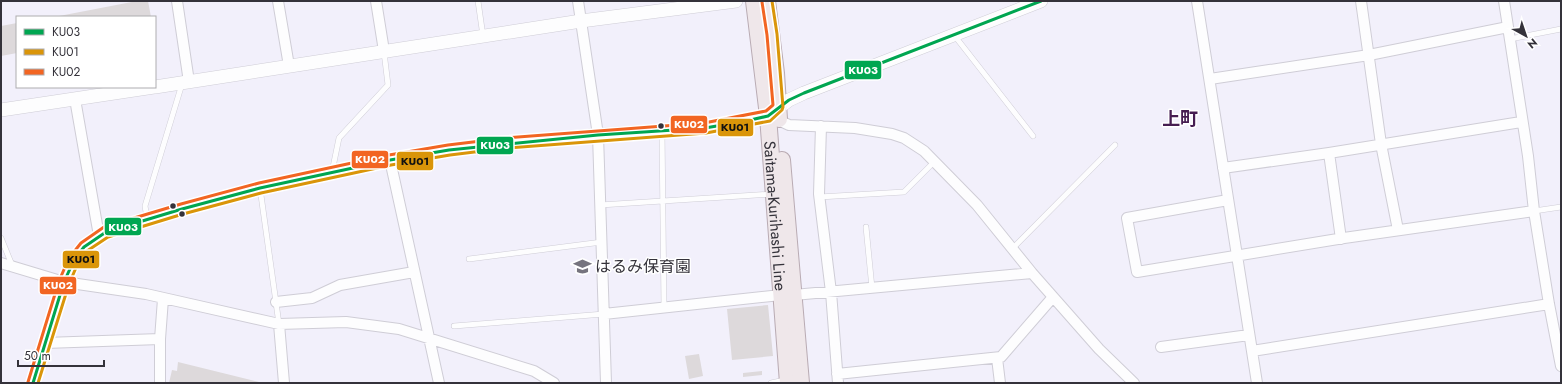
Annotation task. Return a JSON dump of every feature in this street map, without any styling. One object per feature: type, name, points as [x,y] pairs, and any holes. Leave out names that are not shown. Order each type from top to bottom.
[{"type":"main road","name":"Saitama-Kurihashi Line","points":[[754,1],[775,114],[774,194],[787,295]]},
{"type":"main road","name":"Saitama-Kurihashi Line","points":[[767,1],[772,34],[775,114],[793,382]]},
{"type":"street","points":[[177,1],[186,82]]},
{"type":"street","points":[[278,1],[289,66]]},
{"type":"street","points":[[376,1],[384,51]]},
{"type":"street","points":[[578,1],[598,135],[606,383]]},
{"type":"street","points":[[156,87],[581,21],[729,1]]},
{"type":"street","points":[[33,383],[64,282],[74,260],[84,247],[106,232],[182,208],[260,188],[390,160],[449,150],[598,135],[705,128],[775,114],[804,93],[1041,1]]},
{"type":"street","points":[[1197,1],[1256,383]]},
{"type":"street","points":[[1361,1],[1381,144],[1398,230]]},
{"type":"street","points":[[1504,1],[1521,122],[1528,156],[1534,211],[1561,366]]},
{"type":"street","points":[[1210,79],[1369,55],[1508,27]]},
{"type":"street","points":[[1,110],[147,88]]},
{"type":"street","points":[[75,99],[99,236]]},
{"type":"street","points":[[775,114],[789,125],[855,128],[892,134],[904,138],[924,151],[977,205],[1012,249],[1099,349],[1134,383]]},
{"type":"street","points":[[1223,168],[1329,153],[1521,122]]},
{"type":"street","points":[[821,126],[819,197],[831,292],[838,378],[1001,357],[1053,297]]},
{"type":"street","points":[[1329,153],[1341,239]]},
{"type":"street","points":[[390,160],[428,339],[439,383]]},
{"type":"street","points":[[1228,200],[1127,218],[1137,272],[1398,230],[1534,211]]},
{"type":"street","points":[[1,263],[12,265],[64,282],[146,294],[278,324],[346,322],[399,329],[534,371],[554,383]]},
{"type":"street","points":[[276,302],[312,298],[340,285],[414,272]]},
{"type":"street","points":[[604,314],[1032,272]]},
{"type":"street","points":[[160,383],[160,339],[163,299]]},
{"type":"street","points":[[1252,351],[1549,304]]},
{"type":"street","points":[[278,324],[284,383]]},
{"type":"street","points":[[1161,347],[1249,335]]},
{"type":"street","points":[[45,343],[160,339]]},
{"type":"street","points":[[997,358],[1000,383]]},
{"type":"lane","points":[[478,1],[484,36]]},
{"type":"lane","points":[[1510,39],[1561,29]]},
{"type":"lane","points":[[954,34],[1033,136]]},
{"type":"lane","points":[[332,173],[339,138],[388,85],[384,51]]},
{"type":"lane","points":[[147,219],[146,206],[186,82]]},
{"type":"lane","points":[[662,131],[664,201],[664,307]]},
{"type":"lane","points":[[1012,249],[1115,145]]},
{"type":"lane","points":[[819,197],[904,192],[935,161]]},
{"type":"lane","points":[[260,188],[278,324]]},
{"type":"lane","points":[[600,205],[774,194]]},
{"type":"lane","points":[[1534,211],[1561,207]]},
{"type":"lane","points":[[866,227],[872,288]]},
{"type":"lane","points":[[1,238],[12,265]]},
{"type":"lane","points":[[469,259],[602,242]]},
{"type":"lane","points":[[454,326],[604,314]]},
{"type":"lane","points":[[771,383],[793,382]]},
{"type":"building","points":[[137,1],[148,1],[151,16],[59,16]]},
{"type":"building","points":[[16,23],[16,53],[1,56],[1,26]]},
{"type":"building","points":[[768,305],[773,356],[732,360],[727,309]]},
{"type":"building","points":[[699,354],[703,376],[689,379],[685,356]]},
{"type":"building","points":[[178,362],[259,383],[169,383],[172,370],[177,371]]},
{"type":"building","points":[[762,371],[762,375],[743,377],[743,373]]},
{"type":"transit line","name":"KU01","points":[[38,383],[69,284],[78,263],[87,251],[108,237],[183,214],[261,193],[391,165],[450,155],[507,148],[706,133],[770,121],[782,110],[783,107],[777,34],[772,1]]},
{"type":"transit line","name":"KU03","points":[[33,383],[64,282],[74,260],[84,247],[106,232],[182,209],[260,188],[390,160],[449,150],[598,135],[705,128],[768,116],[789,100],[804,93],[1041,1]]},
{"type":"transit line","name":"KU02","points":[[28,382],[59,281],[69,258],[81,243],[104,227],[259,183],[389,155],[448,145],[506,138],[704,123],[766,111],[773,105],[767,35],[762,2]]},
{"type":"place","name":"はるみ保育園","points":[[582,266]]},
{"type":"district","name":"上町","points":[[1180,119]]}]
